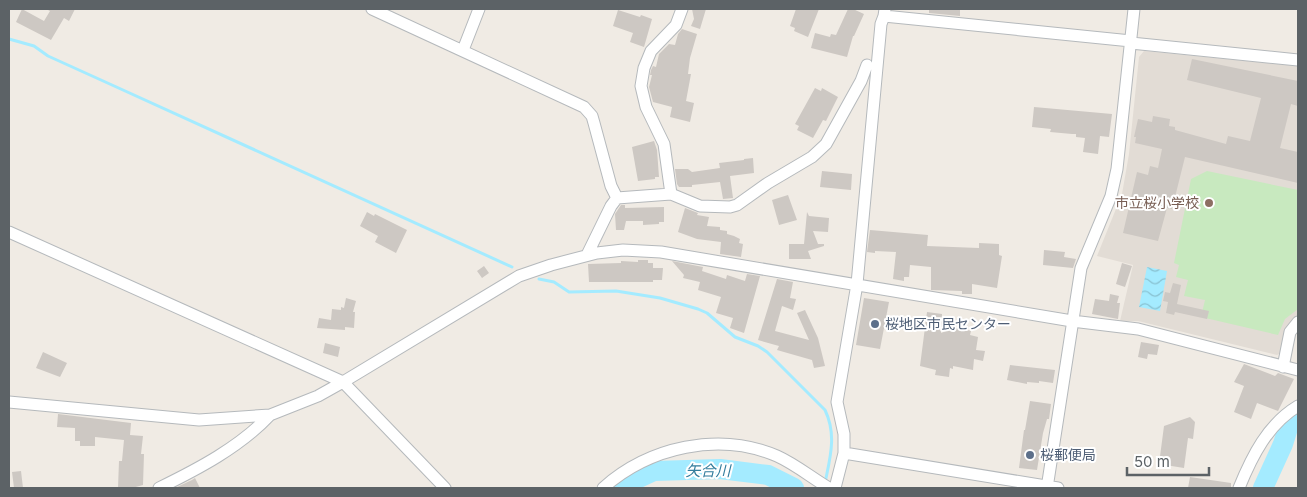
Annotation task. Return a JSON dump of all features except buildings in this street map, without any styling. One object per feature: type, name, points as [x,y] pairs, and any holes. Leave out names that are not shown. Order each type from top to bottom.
[{"type":"street","points":[[372,9],[584,106],[592,116],[616,198]]},
{"type":"street","points":[[463,50],[480,9]]},
{"type":"street","points":[[671,194],[664,144],[646,107],[641,86],[644,68],[651,51],[676,25],[682,9]]},
{"type":"street","points":[[844,453],[1051,488],[1072,321],[1081,268],[1086,251],[1111,196],[1118,169],[1134,9]]},
{"type":"street","points":[[836,488],[844,453],[844,434],[837,402],[857,284],[881,24],[885,13],[1298,60]]},
{"type":"street","points":[[616,198],[671,194],[700,206],[730,207],[737,205],[768,183],[812,157],[826,144],[861,81],[867,65]]},
{"type":"street","points":[[587,255],[616,198]]},
{"type":"street","points":[[9,232],[343,382],[445,488]]},
{"type":"street","points":[[9,402],[199,420],[270,415],[318,396],[504,284],[535,270],[587,255],[623,250],[654,251],[1072,321],[1138,330],[1298,370]]},
{"type":"street","points":[[1284,367],[1294,341],[1290,332],[1298,322]]},
{"type":"street","points":[[1239,488],[1252,459],[1269,432],[1289,411],[1298,406]]},
{"type":"street","points":[[159,488],[195,471],[237,443],[270,415]]},
{"type":"street","points":[[603,488],[624,471],[640,462],[671,451],[709,444],[730,445],[762,451],[778,457],[829,488]]},
{"type":"shaded area","name":"市立桜小学校","points":[[1144,51],[1298,66],[1298,318],[1281,353],[1277,355],[1138,321],[1120,321],[1133,265],[1097,256],[1122,194],[1129,154],[1139,57]]},
{"type":"green space","points":[[1207,171],[1298,190],[1298,309],[1285,319],[1278,335],[1201,317],[1205,300],[1184,296],[1188,280],[1176,277],[1179,265],[1174,263],[1191,179]]},
{"type":"water","points":[[1147,267],[1167,271],[1160,311],[1139,307]]},
{"type":"waterway","points":[[9,39],[34,46],[48,56],[512,267]]},
{"type":"waterway","points":[[539,279],[554,282],[569,292],[616,291],[660,298],[698,309],[707,313],[735,337],[758,346],[767,352],[825,410],[829,419],[832,437],[825,483]]},
{"type":"waterway","name":"矢合川","points":[[1263,488],[1283,444],[1288,428],[1293,421],[1298,419]]},
{"type":"waterway","name":"矢合川","points":[[622,488],[626,484],[654,471],[720,469],[768,475],[794,488]]},
{"type":"place","name":"市立桜小学校","points":[[1209,203]]},
{"type":"place","name":"桜地区市民センター","points":[[875,324]]},
{"type":"place","name":"桜郵便局","points":[[1030,455]]}]
